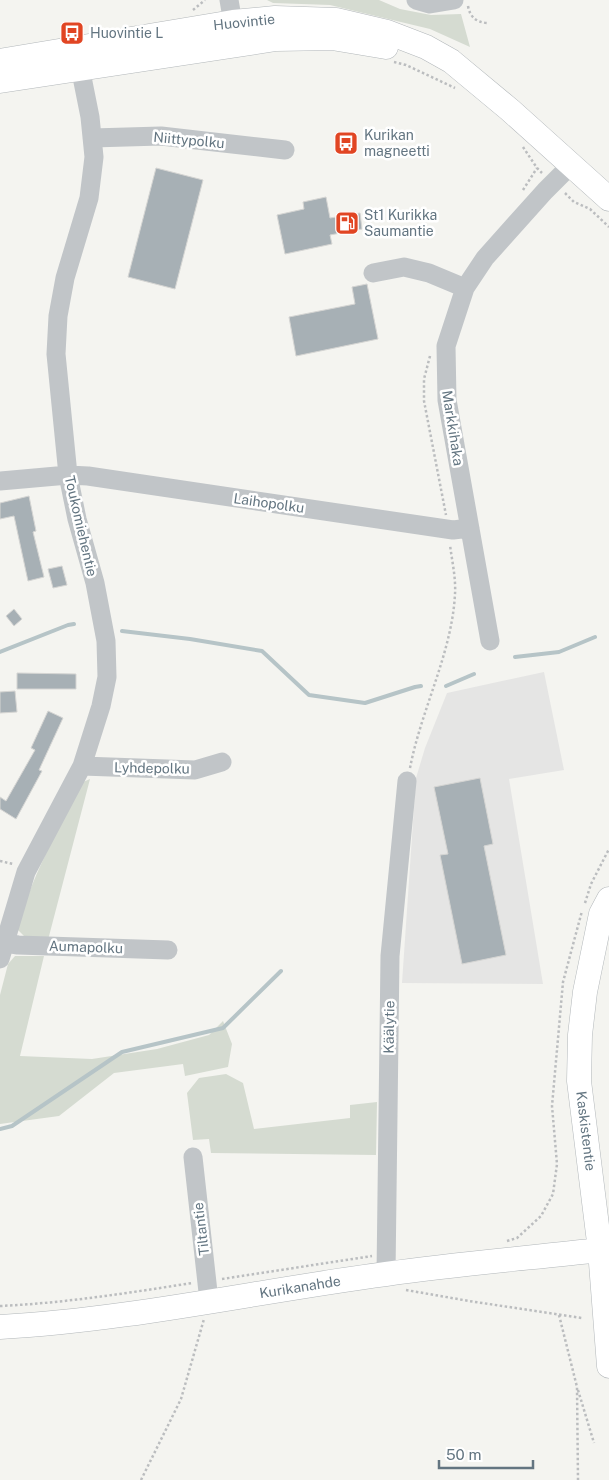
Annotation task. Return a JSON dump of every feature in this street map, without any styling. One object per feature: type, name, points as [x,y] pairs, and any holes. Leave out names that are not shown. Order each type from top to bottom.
[{"type":"main road","name":"Huovintie","points":[[0,81],[78,59],[232,22],[275,18],[336,20],[387,32],[426,47],[451,61],[466,86],[510,110],[609,199]]},
{"type":"main road","name":"Huovintie","points":[[0,62],[78,59]]},
{"type":"main road","name":"Kaskistentie","points":[[609,899],[602,914],[585,992],[580,1034],[579,1081],[605,1250],[609,1366]]},
{"type":"main road","name":"Kurikanahde","points":[[0,1327],[50,1323],[209,1301],[392,1281],[605,1250]]},
{"type":"street","points":[[416,0],[430,4],[454,0]]},
{"type":"street","name":"Toukomiehentie","points":[[2,951],[26,872],[82,766],[102,706],[107,677],[106,641],[68,476],[56,354],[58,316],[65,278],[89,198],[94,157],[90,117],[78,59]]},
{"type":"street","name":"Niittypolku","points":[[92,138],[161,136],[285,150]]},
{"type":"street","name":"Markkihaka","points":[[490,641],[447,400],[446,346],[464,288],[485,258],[552,182],[571,165]]},
{"type":"street","points":[[372,273],[404,268],[429,272],[464,288]]},
{"type":"street","name":"Laihopolku","points":[[0,481],[68,476],[98,478],[453,530],[470,528]]},
{"type":"street","name":"Lyhdepolku","points":[[82,766],[195,770],[222,762]]},
{"type":"street","name":"Käälytie","points":[[392,1281],[390,956],[407,781]]},
{"type":"street","name":"Aumapolku","points":[[2,951],[18,945],[168,950]]},
{"type":"street","name":"Tiltantie","points":[[192,1157],[209,1301]]},
{"type":"path","points":[[468,0],[468,8],[472,17],[478,22],[487,23]]},
{"type":"path","points":[[389,61],[466,86]]},
{"type":"path","points":[[517,142],[524,148],[537,168],[552,182],[574,202],[590,209],[609,227]]},
{"type":"path","points":[[0,861],[13,864]]},
{"type":"path","points":[[392,1281],[469,1302],[582,1318]]},
{"type":"path","points":[[141,1480],[181,1400],[209,1301]]},
{"type":"path","points":[[559,1315],[594,1444]]},
{"type":"path","points":[[577,1386],[578,1480]]},
{"type":"shaded area","points":[[267,0],[379,0],[400,9],[431,15],[461,14],[470,47],[430,29],[330,5],[273,3]]},
{"type":"shaded area","points":[[544,672],[564,770],[509,779],[543,984],[402,983],[416,778],[425,748],[447,693]]},
{"type":"shaded area","points":[[90,779],[48,940],[25,937],[17,929],[30,891],[46,854],[83,782]]},
{"type":"shaded area","points":[[15,956],[44,956],[20,1056],[92,1059],[157,1049],[209,1035],[223,1021],[232,1044],[228,1067],[185,1076],[183,1064],[114,1073],[59,1116],[0,1124],[0,995],[8,964]]},
{"type":"shaded area","points":[[226,1074],[243,1083],[254,1129],[350,1118],[350,1105],[377,1102],[376,1155],[211,1153],[209,1139],[193,1140],[187,1093],[199,1078]]},
{"type":"building","points":[[156,168],[203,180],[175,289],[128,277]]},
{"type":"building","points":[[326,197],[330,218],[360,213],[362,229],[330,235],[332,244],[285,254],[277,215],[304,209],[303,202]]},
{"type":"building","points":[[367,284],[378,339],[296,356],[289,317],[355,304],[352,287]]},
{"type":"building","points":[[29,496],[36,531],[33,532],[44,577],[28,581],[14,516],[0,519],[0,503]]},
{"type":"building","points":[[62,566],[67,585],[53,588],[48,569]]},
{"type":"building","points":[[14,609],[22,619],[14,626],[6,616]]},
{"type":"building","points":[[17,673],[76,674],[76,689],[17,689]]},
{"type":"building","points":[[15,691],[17,712],[0,713],[0,692]]},
{"type":"building","points":[[48,711],[63,718],[39,770],[42,771],[16,819],[0,809],[0,797],[6,801],[35,750],[31,748]]},
{"type":"building","points":[[480,778],[493,844],[484,846],[506,955],[462,964],[440,855],[448,854],[434,787]]},
{"type":"waterway","points":[[0,652],[74,624]]},
{"type":"waterway","points":[[122,631],[190,639],[262,651],[309,695],[365,703],[421,686]]},
{"type":"waterway","points":[[515,657],[559,652],[595,637]]},
{"type":"waterway","points":[[446,686],[474,674]]},
{"type":"waterway","points":[[0,1129],[12,1126],[122,1052],[223,1028],[281,971]]},
{"type":"place","name":"Huovintie L","points":[[72,33]]},
{"type":"place","name":"Kurikan magneetti","points":[[346,143]]},
{"type":"place","name":"St1 Kurikka Saumantie","points":[[347,223]]}]
